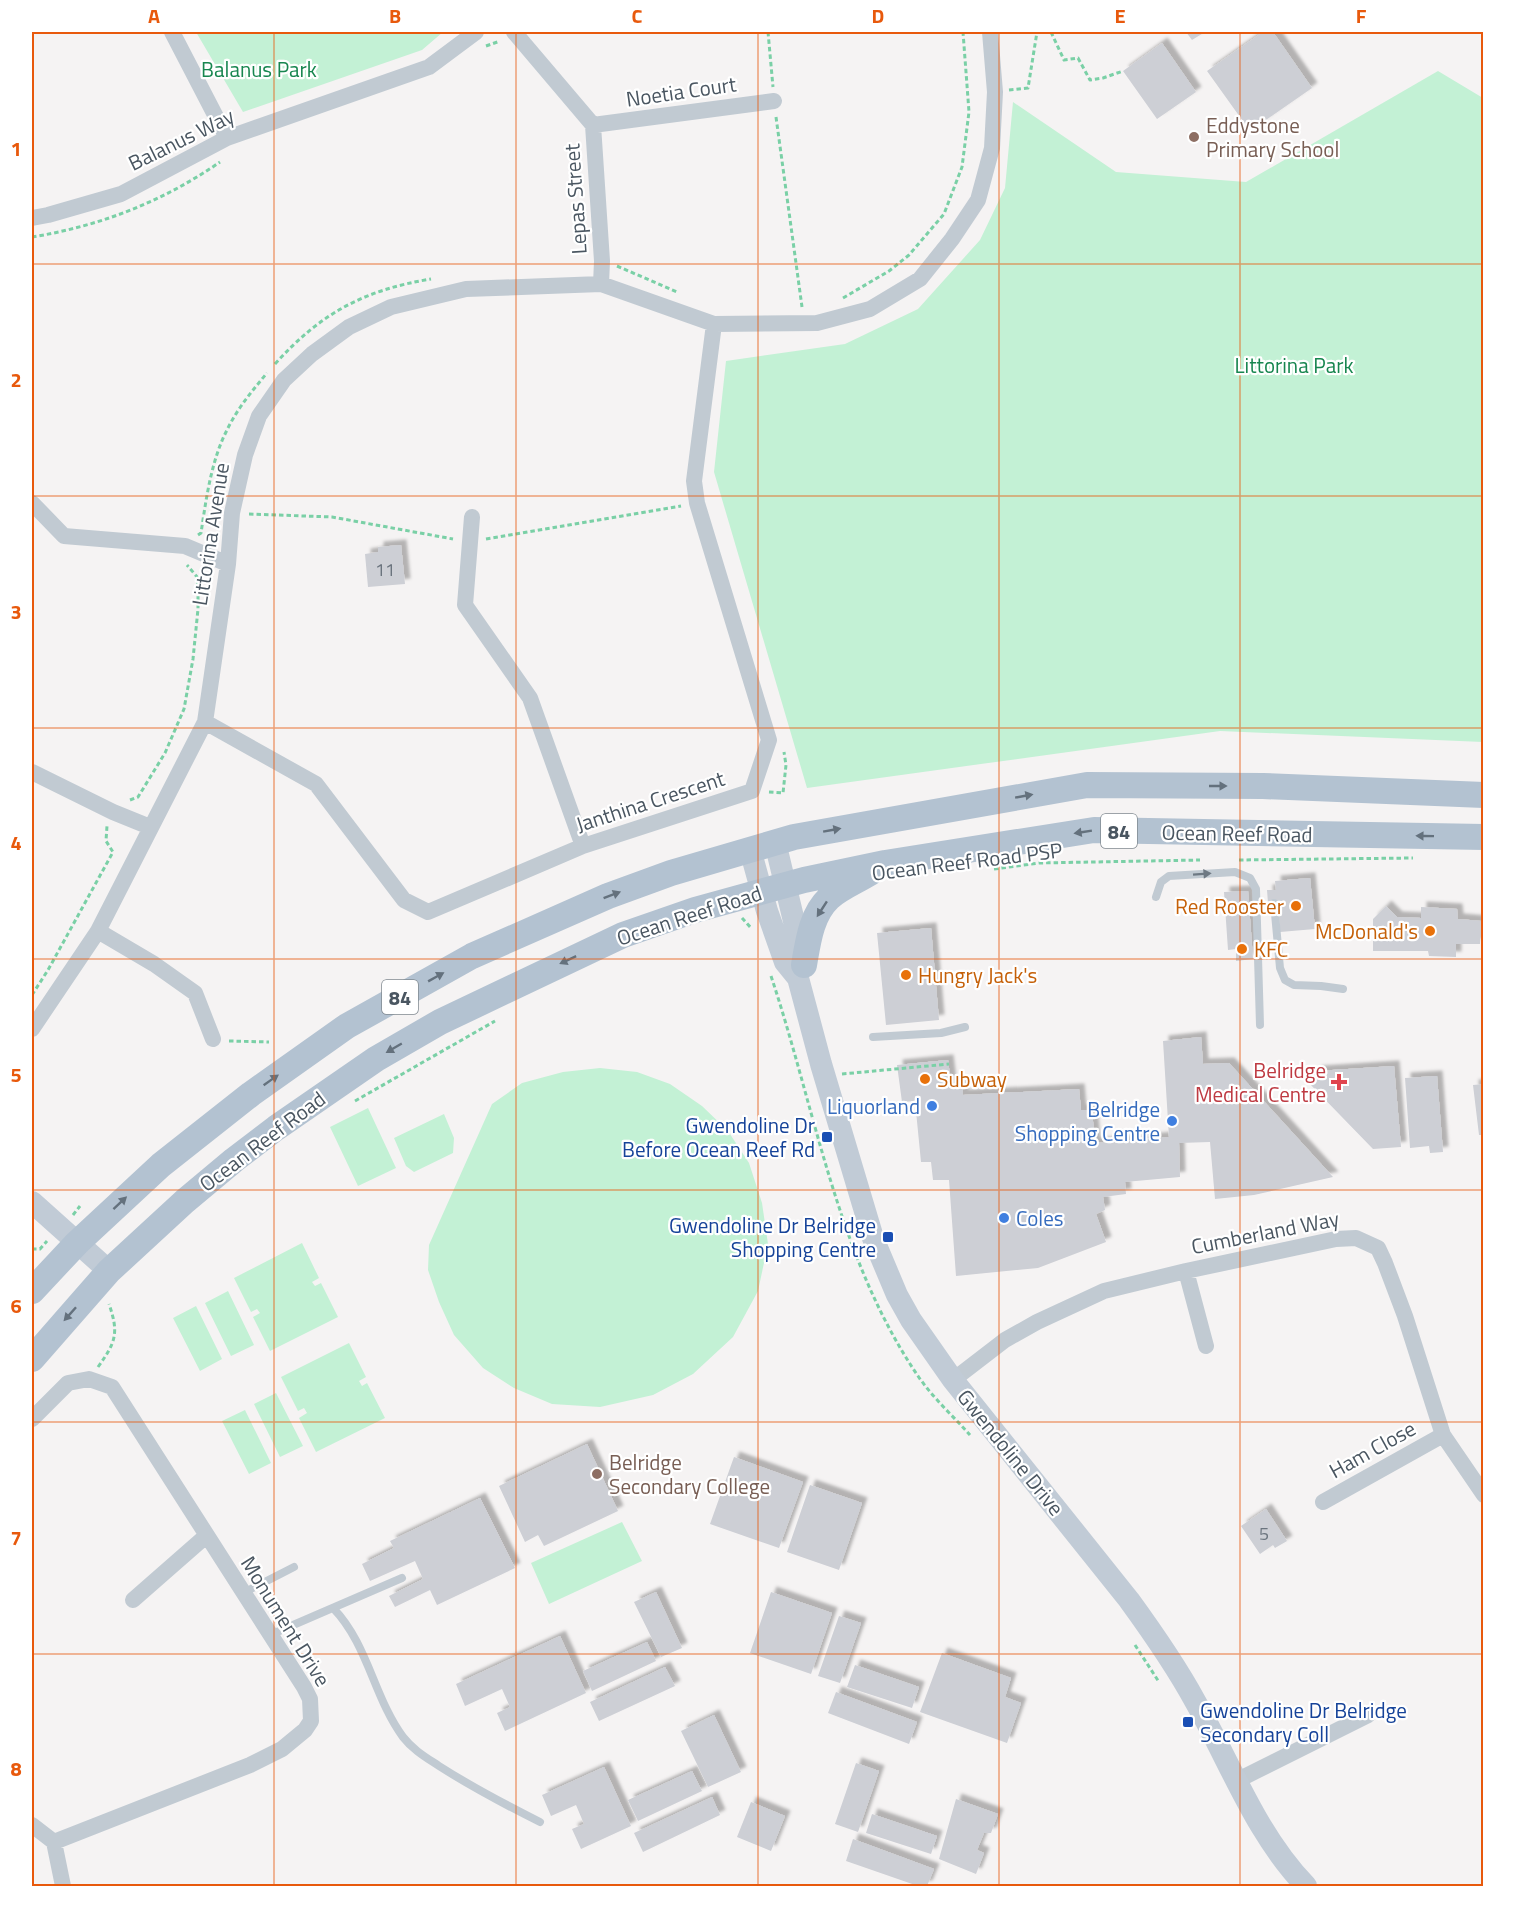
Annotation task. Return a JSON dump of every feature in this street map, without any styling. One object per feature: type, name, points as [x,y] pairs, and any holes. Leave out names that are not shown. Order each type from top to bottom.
[{"type":"main road","points":[[1263,786],[1353,778],[1484,781]]},
{"type":"main road","name":"Ocean Reef Road","points":[[32,1291],[76,1243],[161,1165],[250,1094],[347,1026],[472,956],[587,905],[671,873],[794,837],[1087,785],[1263,786],[1484,795]]},
{"type":"main road","name":"Ocean Reef Road","points":[[32,1359],[110,1271],[185,1201],[234,1160],[328,1090],[440,1022],[623,935],[695,910],[771,896],[885,863],[1094,830],[1484,837]]},
{"type":"main road","points":[[801,971],[809,934],[819,912],[829,898],[885,863]]},
{"type":"street","points":[[172,32],[226,138]]},
{"type":"street","name":"Littorina Avenue","points":[[32,1029],[98,931],[206,722],[228,564],[232,513],[245,455],[259,416],[284,380],[312,354],[349,327],[391,308],[466,289],[600,284],[714,324],[817,323],[870,309],[920,279],[978,201],[992,148],[995,92],[990,32]]},
{"type":"street","name":"Lepas Street","points":[[508,36],[593,126],[602,261],[600,284]]},
{"type":"street","name":"Balanus Way","points":[[32,218],[121,194],[226,138],[429,68],[479,39]]},
{"type":"street","name":"Noetia Court","points":[[593,126],[774,101]]},
{"type":"street","name":"Janthina Crescent","points":[[206,722],[316,784],[404,900],[428,912],[583,846],[752,791],[769,740],[697,503],[694,481],[714,324]]},
{"type":"street","points":[[32,503],[64,536],[185,546],[228,564]]},
{"type":"street","points":[[472,517],[465,605],[530,698],[583,846]]},
{"type":"street","points":[[32,772],[113,812],[150,827]]},
{"type":"street","name":"Gwendoline Drive","points":[[775,842],[771,896],[785,962],[801,971]]},
{"type":"street","name":"Gwendoline Drive","points":[[750,849],[801,971],[821,1064],[873,1238],[897,1295],[911,1320],[953,1380],[1156,1637],[1195,1701],[1259,1825],[1273,1847],[1306,1887]]},
{"type":"street","points":[[98,931],[154,964],[195,993],[213,1039]]},
{"type":"street","points":[[32,1202],[110,1271]]},
{"type":"street","name":"Cumberland Way","points":[[953,1380],[1005,1340],[1061,1309],[1104,1291],[1336,1239],[1356,1238],[1378,1248],[1405,1316],[1443,1435],[1484,1495]]},
{"type":"street","points":[[1186,1271],[1206,1346]]},
{"type":"street","points":[[32,1419],[68,1383],[90,1379]]},
{"type":"street","name":"Monument Drive","points":[[54,1842],[250,1765],[282,1749],[305,1730],[311,1721],[310,1699],[112,1388],[90,1379]]},
{"type":"street","name":"Ham Close","points":[[1323,1502],[1443,1435]]},
{"type":"street","points":[[133,1600],[206,1536]]},
{"type":"street","points":[[1236,1781],[1368,1715]]},
{"type":"street","points":[[32,1825],[54,1842],[63,1887]]},
{"type":"lane","points":[[1156,897],[1161,882],[1169,876],[1235,872],[1250,878],[1256,889],[1260,1024]]},
{"type":"lane","points":[[1274,903],[1280,968],[1285,980],[1294,985],[1343,989]]},
{"type":"lane","points":[[873,1037],[941,1033],[965,1027]]},
{"type":"lane","points":[[243,1593],[294,1567]]},
{"type":"lane","points":[[270,1635],[402,1578]]},
{"type":"lane","points":[[333,1608],[346,1622],[389,1712],[403,1737],[415,1750],[477,1790],[540,1822]]},
{"type":"path","points":[[768,32],[774,101],[804,323]]},
{"type":"path","points":[[840,299],[889,271],[909,255],[944,214],[962,167],[968,122],[968,82],[963,32]]},
{"type":"path","points":[[1015,90],[1028,88],[1037,32]]},
{"type":"path","points":[[1051,32],[1064,60],[1078,58],[1090,80],[1123,71]]},
{"type":"path","points":[[479,39],[508,36]]},
{"type":"path","points":[[32,237],[63,232],[130,212],[206,171],[225,158]]},
{"type":"path","points":[[602,261],[611,260],[618,267],[686,297]]},
{"type":"path","points":[[32,995],[113,852],[106,841],[107,824],[113,812],[119,804],[138,797],[165,753],[184,709],[193,659],[198,609],[198,578],[182,559],[189,539],[201,533],[211,481],[226,431],[255,387],[293,344],[335,312],[369,294],[398,284],[439,278]]},
{"type":"path","points":[[783,748],[786,765],[783,793]]},
{"type":"path","points":[[1228,860],[1413,858]]},
{"type":"path","name":"Ocean Reef Road PSP","points":[[984,870],[1039,863],[1205,860]]},
{"type":"path","points":[[733,920],[771,896]]},
{"type":"path","points":[[355,1101],[499,1019]]},
{"type":"path","points":[[213,1039],[269,1042]]},
{"type":"path","points":[[838,1068],[840,1074],[949,1064]]},
{"type":"path","points":[[90,1379],[108,1353],[114,1337],[115,1322],[108,1302],[100,1310]]},
{"type":"green space","name":"Balanus Park","points":[[196,32],[443,32],[422,50],[243,112]]},
{"type":"green space","name":"Littorina Park","points":[[1438,71],[1483,98],[1483,742],[1220,731],[807,788],[714,472],[726,361],[845,344],[918,309],[980,240],[1005,188],[1013,102],[1116,172],[1246,182]]},
{"type":"green space","points":[[600,1068],[637,1072],[670,1084],[702,1106],[728,1131],[749,1163],[762,1203],[768,1244],[758,1291],[733,1337],[693,1374],[653,1395],[600,1407],[552,1404],[514,1388],[483,1368],[454,1335],[428,1270],[429,1245],[492,1104],[522,1083],[563,1072]]},
{"type":"green space","points":[[368,1108],[396,1168],[358,1186],[330,1127]]},
{"type":"green space","points":[[444,1114],[454,1138],[453,1153],[414,1172],[406,1166],[394,1138]]},
{"type":"green space","points":[[302,1243],[319,1278],[312,1282],[315,1286],[321,1283],[338,1317],[270,1351],[253,1317],[260,1313],[257,1309],[251,1312],[234,1278]]},
{"type":"green space","points":[[228,1291],[254,1345],[231,1356],[205,1303]]},
{"type":"green space","points":[[196,1306],[222,1359],[200,1371],[173,1318]]},
{"type":"green space","points":[[349,1343],[366,1377],[359,1381],[362,1386],[367,1383],[385,1418],[316,1452],[299,1418],[307,1413],[304,1408],[298,1411],[281,1377]]},
{"type":"green space","points":[[276,1393],[303,1446],[280,1457],[254,1404]]},
{"type":"green space","points":[[245,1410],[271,1463],[249,1474],[222,1421]]},
{"type":"green space","points":[[622,1522],[642,1561],[549,1604],[531,1563]]},
{"type":"building","points":[[1186,32],[1205,32],[1192,40]]},
{"type":"building","points":[[1263,32],[1273,32],[1312,88],[1250,131],[1207,71]]},
{"type":"building","points":[[1162,43],[1196,92],[1157,119],[1123,71]]},
{"type":"building","points":[[401,545],[405,584],[368,587],[365,554],[378,552],[378,547]]},
{"type":"building","points":[[1310,878],[1315,929],[1280,932],[1278,902],[1268,903],[1267,890],[1276,890],[1275,881]]},
{"type":"building","points":[[1248,891],[1253,959],[1236,961],[1236,949],[1228,950],[1224,892]]},
{"type":"building","points":[[1386,906],[1397,917],[1421,918],[1421,907],[1457,909],[1458,919],[1481,921],[1480,944],[1456,944],[1456,957],[1429,956],[1428,951],[1373,951],[1373,919]]},
{"type":"building","points":[[931,928],[939,1020],[886,1025],[877,933]]},
{"type":"building","points":[[1201,1037],[1203,1064],[1229,1063],[1333,1177],[1254,1195],[1215,1199],[1210,1142],[1179,1143],[1180,1177],[1125,1182],[1126,1194],[1103,1197],[1105,1210],[1096,1214],[1106,1242],[1038,1268],[956,1276],[949,1180],[933,1180],[931,1162],[921,1162],[915,1101],[902,1102],[897,1065],[948,1060],[951,1084],[962,1083],[963,1095],[1079,1089],[1081,1110],[1092,1110],[1095,1143],[1169,1137],[1163,1041]]},
{"type":"building","points":[[1394,1066],[1401,1147],[1373,1149],[1307,1081],[1317,1071]]},
{"type":"building","points":[[1437,1076],[1443,1152],[1430,1153],[1429,1146],[1410,1148],[1405,1078]]},
{"type":"building","points":[[1484,1084],[1484,1135],[1479,1135],[1473,1085]]},
{"type":"building","points":[[587,1444],[618,1511],[544,1546],[538,1535],[525,1542],[499,1486]]},
{"type":"building","points":[[734,1457],[803,1482],[779,1548],[710,1524]]},
{"type":"building","points":[[810,1485],[862,1503],[839,1570],[787,1552]]},
{"type":"building","points":[[480,1498],[515,1568],[437,1605],[430,1590],[395,1607],[389,1596],[423,1579],[415,1561],[370,1581],[362,1564],[394,1548],[390,1541]]},
{"type":"building","points":[[1266,1509],[1287,1541],[1275,1548],[1273,1545],[1260,1554],[1241,1526]]},
{"type":"building","points":[[656,1592],[682,1648],[661,1657],[634,1602]]},
{"type":"building","points":[[771,1592],[832,1613],[811,1674],[750,1653]]},
{"type":"building","points":[[839,1616],[861,1623],[840,1683],[818,1676]]},
{"type":"building","points":[[560,1636],[586,1693],[505,1731],[497,1713],[510,1707],[502,1689],[465,1706],[456,1684]]},
{"type":"building","points":[[647,1642],[656,1661],[592,1691],[583,1671]]},
{"type":"building","points":[[942,1653],[1011,1678],[1005,1697],[1021,1703],[1007,1743],[920,1712]]},
{"type":"building","points":[[855,1665],[919,1687],[912,1708],[847,1687]]},
{"type":"building","points":[[665,1667],[675,1686],[599,1721],[590,1702]]},
{"type":"building","points":[[836,1692],[917,1722],[909,1744],[828,1713]]},
{"type":"building","points":[[714,1715],[741,1772],[708,1787],[681,1731]]},
{"type":"building","points":[[856,1763],[879,1771],[858,1832],[835,1824]]},
{"type":"building","points":[[604,1767],[631,1826],[581,1849],[572,1829],[584,1824],[576,1805],[551,1816],[542,1795]]},
{"type":"building","points":[[692,1771],[702,1791],[638,1821],[628,1800]]},
{"type":"building","points":[[712,1797],[720,1815],[643,1852],[634,1833]]},
{"type":"building","points":[[956,1799],[998,1814],[991,1833],[984,1833],[977,1850],[984,1853],[976,1874],[939,1859]]},
{"type":"building","points":[[751,1802],[785,1816],[771,1851],[737,1837]]},
{"type":"building","points":[[872,1814],[937,1836],[931,1854],[866,1833]]},
{"type":"building","points":[[853,1839],[934,1869],[927,1886],[918,1886],[846,1861]]},
{"type":"place","name":"Eddystone Primary School","points":[[1194,137]]},
{"type":"place","name":"Red Rooster","points":[[1296,906]]},
{"type":"place","name":"McDonald's","points":[[1430,931]]},
{"type":"place","name":"KFC","points":[[1242,949]]},
{"type":"place","name":"Hungry Jack's","points":[[906,975]]},
{"type":"place","name":"Subway","points":[[925,1079]]},
{"type":"place","name":"Belridge Medical Centre","points":[[1339,1082]]},
{"type":"place","name":"Liquorland","points":[[932,1106]]},
{"type":"place","name":"Belridge Shopping Centre","points":[[1172,1121]]},
{"type":"place","name":"Gwendoline Dr Before Ocean Reef Rd","points":[[827,1137]]},
{"type":"place","name":"Coles","points":[[1004,1218]]},
{"type":"place","name":"Gwendoline Dr Belridge Shopping Centre","points":[[888,1237]]},
{"type":"place","name":"Belridge Secondary College","points":[[597,1474]]},
{"type":"place","name":"Gwendoline Dr Belridge Secondary Coll","points":[[1188,1722]]}]
